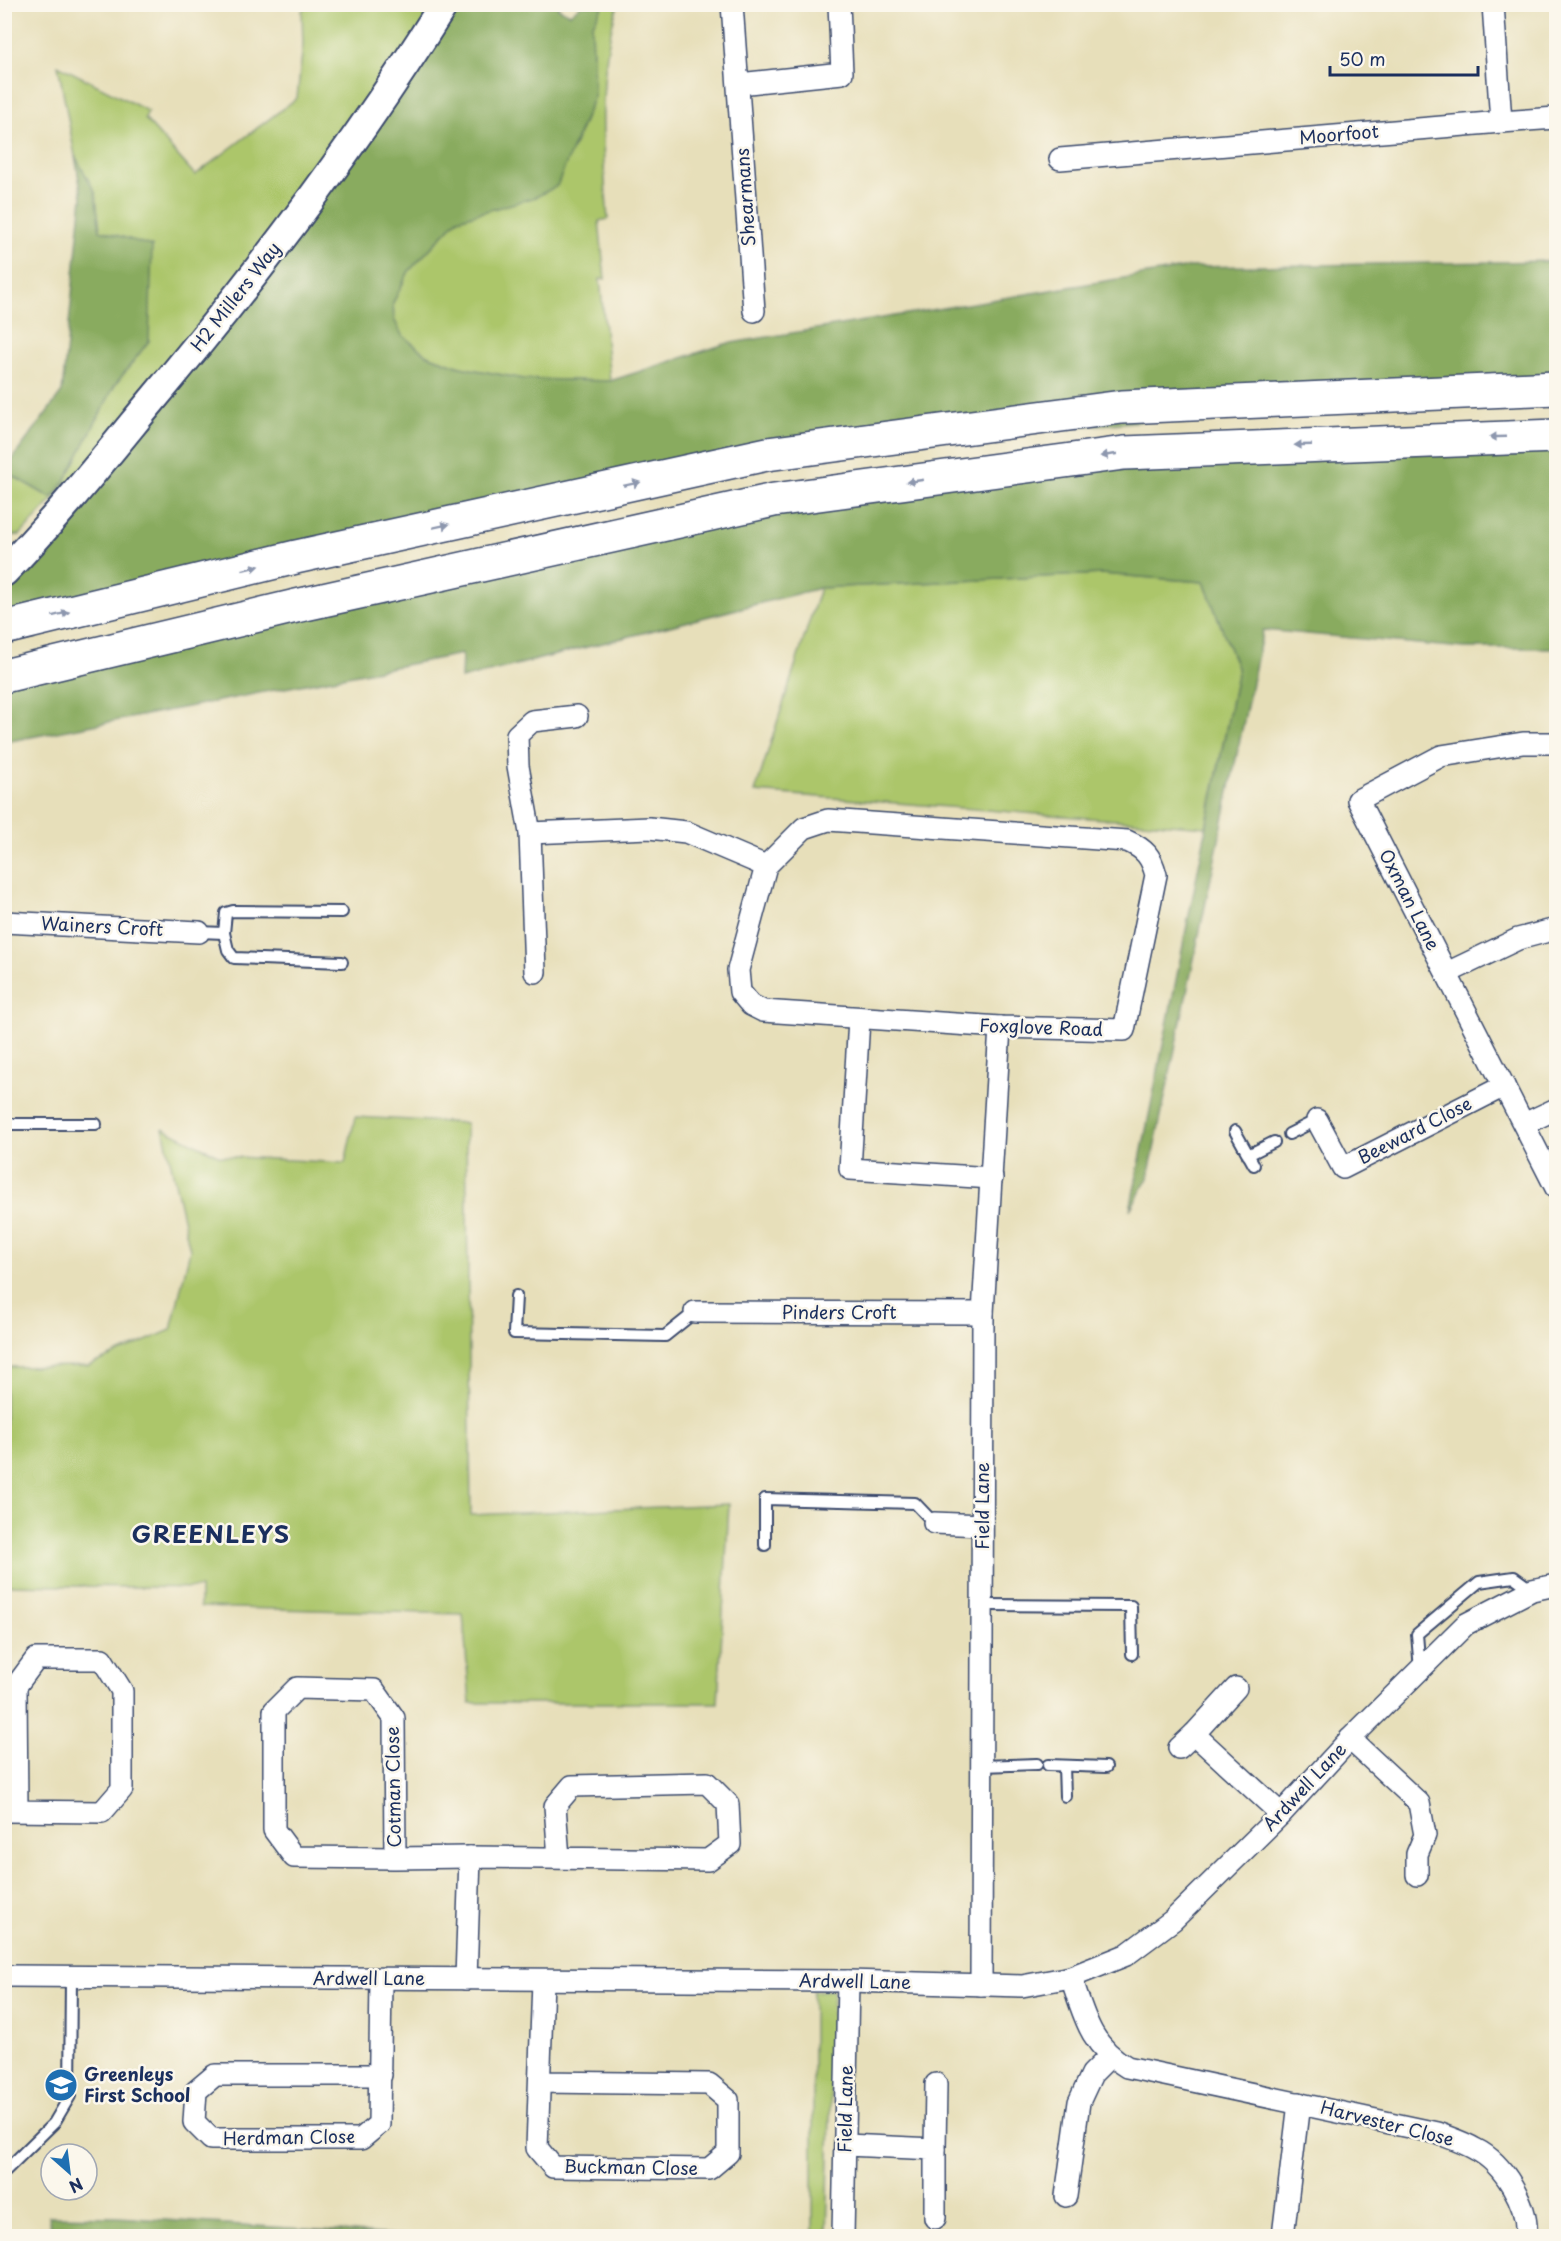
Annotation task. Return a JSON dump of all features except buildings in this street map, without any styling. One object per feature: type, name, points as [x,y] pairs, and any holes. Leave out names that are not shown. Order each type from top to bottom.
[{"type":"highway","points":[[4,628],[296,557],[767,454],[1122,407],[1557,388]]},
{"type":"highway","points":[[4,676],[296,606],[774,500],[1124,453],[1557,436]]},
{"type":"street","name":"H2 Millers Way","points":[[4,572],[29,547],[201,342],[294,223],[444,4]]},
{"type":"street","name":"Shearmans","points":[[732,4],[754,310]]},
{"type":"street","points":[[739,84],[842,73],[839,4]]},
{"type":"street","points":[[1493,4],[1501,122]]},
{"type":"street","name":"Moorfoot","points":[[1060,159],[1557,117]]},
{"type":"street","points":[[535,972],[530,833],[518,766],[518,735],[532,721],[577,716]]},
{"type":"street","name":"Oxman Lane","points":[[1557,743],[1523,743],[1441,756],[1358,800],[1557,1188]]},
{"type":"street","name":"Foxglove Road","points":[[828,820],[1127,841],[1143,848],[1152,858],[1156,875],[1124,1030],[1000,1027],[859,1019],[763,1011],[751,1005],[740,992],[738,970],[766,866],[804,828],[828,820]]},
{"type":"street","points":[[530,833],[649,828],[686,832],[766,866]]},
{"type":"street","name":"Wainers Croft","points":[[4,922],[199,932]]},
{"type":"street","points":[[1447,973],[1518,939],[1557,929]]},
{"type":"street","points":[[859,1019],[850,1169],[992,1178]]},
{"type":"street","name":"Field Lane","points":[[981,1985],[983,1313],[1000,1027]]},
{"type":"street","name":"Beeward Close","points":[[1317,1120],[1344,1168],[1504,1086]]},
{"type":"street","points":[[1524,1124],[1557,1109]]},
{"type":"street","name":"Pinders Croft","points":[[695,1312],[983,1313]]},
{"type":"street","points":[[934,1523],[982,1525]]},
{"type":"street","name":"Ardwell Lane","points":[[4,1976],[543,1981],[848,1981],[1022,1986],[1071,1977],[1126,1955],[1173,1920],[1281,1814],[1350,1739],[1466,1624],[1532,1590],[1557,1585]]},
{"type":"street","points":[[36,1659],[102,1659],[122,1691],[122,1789],[102,1812],[11,1811],[16,1686],[36,1659]]},
{"type":"street","name":"Cotman Close","points":[[395,1858],[394,1718],[375,1690],[297,1688],[274,1711],[274,1830],[294,1857],[395,1858],[470,1857],[708,1860],[730,1844],[728,1804],[707,1783],[572,1785],[555,1806],[559,1858]]},
{"type":"street","points":[[1236,1688],[1186,1741],[1281,1814]]},
{"type":"street","points":[[1350,1739],[1419,1803],[1425,1835],[1417,1854],[1417,1875]]},
{"type":"street","points":[[466,1979],[470,1857]]},
{"type":"street","points":[[1066,2196],[1080,2102],[1092,2074],[1109,2057],[1087,2026],[1071,1977]]},
{"type":"street","name":"Herdman Close","points":[[381,1980],[381,2075],[380,2124],[361,2139],[211,2139],[194,2122],[196,2091],[216,2075],[381,2075]]},
{"type":"street","name":"Buckman Close","points":[[540,2082],[709,2084],[728,2100],[728,2153],[709,2169],[553,2167],[537,2148],[543,1981]]},
{"type":"street","name":"Field Lane","points":[[843,2236],[848,1981]]},
{"type":"street","name":"Harvester Close","points":[[1109,2057],[1127,2067],[1437,2133],[1478,2150],[1510,2180],[1527,2220],[1526,2236]]},
{"type":"street","points":[[934,2218],[936,2084]]},
{"type":"street","name":"Harvester Close","points":[[1283,2236],[1299,2103]]},
{"type":"street","points":[[846,2145],[935,2149]]},
{"type":"lane","points":[[342,912],[233,910],[226,913],[224,933],[228,950],[234,958],[342,962]]},
{"type":"lane","points":[[199,932],[224,933]]},
{"type":"lane","points":[[1289,1134],[1317,1120]]},
{"type":"lane","points":[[4,1124],[96,1124]]},
{"type":"lane","points":[[1235,1131],[1254,1166]]},
{"type":"lane","points":[[1248,1155],[1274,1142]]},
{"type":"lane","points":[[516,1296],[514,1333],[665,1336],[695,1312]]},
{"type":"lane","points":[[765,1545],[765,1499],[915,1503],[934,1523]]},
{"type":"lane","points":[[1420,1670],[1417,1634],[1479,1582],[1514,1577],[1532,1590]]},
{"type":"lane","points":[[983,1605],[1131,1606],[1132,1654]]},
{"type":"lane","points":[[982,1766],[1043,1764],[1106,1767]]},
{"type":"lane","points":[[1064,1766],[1065,1796]]},
{"type":"lane","points":[[4,2172],[54,2123],[70,2096],[71,1976]]},
{"type":"green space","points":[[306,5],[454,5],[201,342],[20,535],[5,536],[4,471],[51,498],[64,482],[115,385],[149,341],[100,230],[95,192],[75,156],[58,65],[148,111],[145,119],[195,175],[297,98],[303,45],[302,11]]},
{"type":"green space","points":[[454,5],[559,5],[558,8],[570,14],[581,5],[603,5],[592,26],[594,96],[557,186],[536,197],[458,219],[409,271],[393,303],[394,319],[402,335],[427,355],[460,367],[524,379],[610,381],[725,344],[1190,267],[1556,261],[1556,388],[1535,387],[767,454],[5,616],[5,606],[29,547]]},
{"type":"green space","points":[[603,5],[618,5],[611,30],[604,83],[603,139],[608,219],[599,221],[605,279],[600,279],[610,381],[524,379],[460,367],[427,355],[401,335],[394,319],[393,303],[409,271],[458,219],[487,210],[573,149],[594,96],[592,26]]},
{"type":"green space","points":[[75,156],[95,192],[100,230],[152,246],[149,341],[115,385],[64,483],[51,498],[5,469],[62,392],[82,197]]},
{"type":"green space","points":[[1556,436],[1556,648],[1463,648],[1263,630],[1148,1178],[1130,1210],[1238,670],[1204,582],[1102,574],[820,588],[461,679],[462,654],[5,742],[4,676],[774,500],[1124,453]]},
{"type":"green space","points":[[1102,574],[1204,582],[1238,670],[1206,827],[755,792],[820,588]]},
{"type":"green space","points":[[355,1117],[466,1123],[471,1515],[729,1504],[718,1703],[470,1703],[463,1614],[200,1607],[200,1588],[5,1585],[5,1367],[88,1366],[171,1330],[190,1250],[163,1128],[220,1156],[345,1163]]},
{"type":"green space","points":[[833,1990],[827,2236],[813,2236],[813,1991]]},
{"type":"green space","points":[[49,2216],[117,2217],[414,2236],[50,2236]]},
{"type":"place","name":"Greenleys First School","points":[[61,2085]]},
{"type":"district","name":"GREENLEYS","points":[[211,1535]]}]
